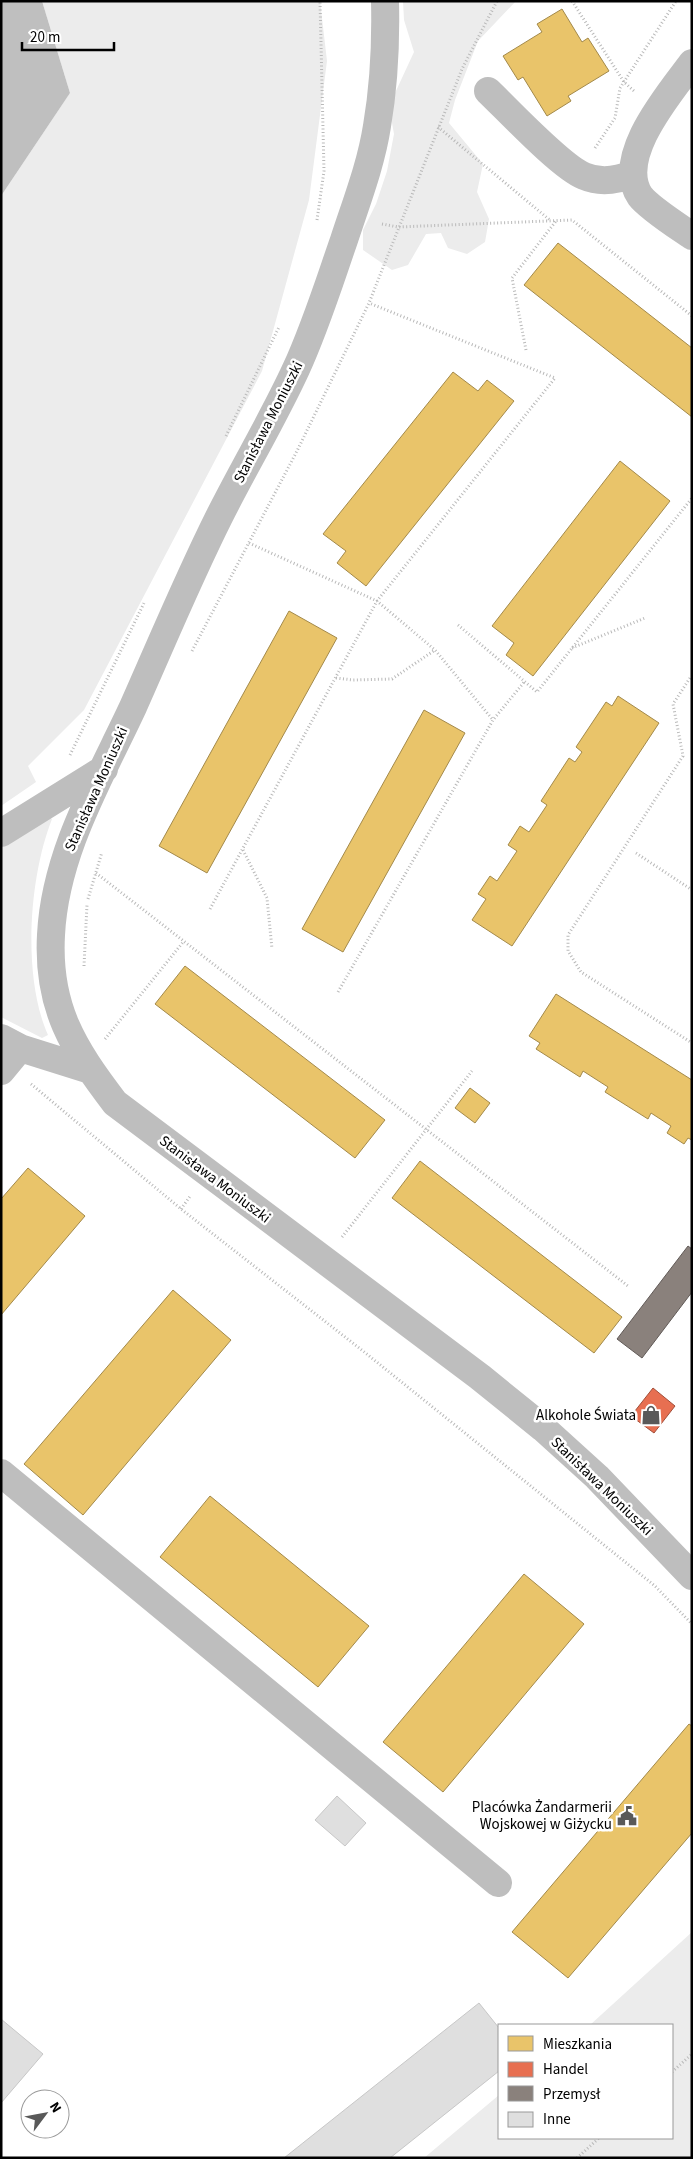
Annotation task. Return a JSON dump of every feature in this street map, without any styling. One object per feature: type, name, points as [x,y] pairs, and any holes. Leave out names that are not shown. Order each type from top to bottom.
[{"type":"street","name":"Stanisława Moniuszki","points":[[385,1],[383,81],[377,128],[360,194],[316,321],[296,369],[218,518],[80,818],[58,880],[50,937],[51,975],[58,1009],[73,1042],[90,1070],[115,1103],[480,1377],[543,1428],[597,1477],[692,1576]]},
{"type":"street","points":[[692,63],[658,110],[642,138],[635,158],[633,174],[640,196],[692,236]]},
{"type":"street","points":[[488,91],[562,161],[584,176],[605,180],[622,179],[633,174]]},
{"type":"street","points":[[1,833],[104,769]]},
{"type":"street","points":[[7,1055],[90,1070]]},
{"type":"street","points":[[1,1473],[498,1883]]},
{"type":"path","points":[[316,226],[324,172],[320,1]]},
{"type":"path","points":[[192,653],[297,451],[368,303],[462,68],[497,1]]},
{"type":"path","points":[[572,1],[624,82],[658,110]]},
{"type":"path","points":[[579,173],[615,118],[620,88],[676,1]]},
{"type":"path","points":[[438,127],[551,221]]},
{"type":"path","points":[[398,227],[572,220],[692,316]]},
{"type":"path","points":[[526,350],[512,278],[556,221]]},
{"type":"path","points":[[210,909],[377,601],[555,378],[368,303]]},
{"type":"path","points":[[222,443],[282,320]]},
{"type":"path","points":[[458,625],[537,692],[692,498]]},
{"type":"path","points":[[249,543],[377,601],[434,650],[493,720]]},
{"type":"path","points":[[66,762],[148,593]]},
{"type":"path","points":[[572,649],[645,618]]},
{"type":"path","points":[[336,678],[354,680],[392,679],[434,650]]},
{"type":"path","points":[[690,678],[673,704],[683,756],[568,935],[568,951],[581,972],[692,1043]]},
{"type":"path","points":[[338,992],[493,720],[524,681]]},
{"type":"path","points":[[84,972],[87,904],[103,847]]},
{"type":"path","points":[[243,849],[267,898],[272,949]]},
{"type":"path","points":[[636,853],[692,890]]},
{"type":"path","points":[[96,873],[628,1286]]},
{"type":"path","points":[[105,1040],[184,941]]},
{"type":"path","points":[[101,1031],[110,1046]]},
{"type":"path","points":[[7,1055],[181,1209],[371,1357],[640,1574],[692,1624]]},
{"type":"path","points":[[340,1240],[472,1071]]},
{"type":"path","points":[[673,2071],[692,2054]]},
{"type":"path","points":[[577,2158],[598,2139]]},
{"type":"shaded area","points":[[1,1],[42,1],[70,93],[1,196]]},
{"type":"shaded area","points":[[42,1],[320,1],[327,61],[309,200],[262,371],[84,710],[28,766],[36,782],[1,806],[1,196],[70,93]]},
{"type":"shaded area","points":[[403,1],[516,1],[478,41],[455,100],[449,123],[483,164],[477,192],[489,219],[485,242],[467,254],[448,248],[441,233],[426,234],[408,265],[392,270],[363,250],[363,230],[376,204],[387,171],[394,134],[389,106],[414,52],[404,20]]},
{"type":"shaded area","points":[[48,817],[52,819],[38,869],[32,927],[34,985],[48,1035],[42,1038],[1,1017],[1,848]]},
{"type":"shaded area","points":[[692,1932],[692,2158],[424,2158],[498,2096],[498,2139],[673,2139],[673,2024],[591,2024]]},
{"type":"building: Mieszkania","points":[[562,9],[582,42],[588,38],[609,71],[568,96],[571,101],[547,116],[523,77],[518,80],[503,56],[542,32],[537,24]]},
{"type":"building: Mieszkania","points":[[558,243],[692,348],[692,417],[524,285]]},
{"type":"building: Mieszkania","points":[[453,372],[478,391],[487,380],[514,401],[366,586],[337,563],[346,551],[323,534]]},
{"type":"building: Mieszkania","points":[[620,461],[670,501],[533,676],[506,655],[514,643],[492,626]]},
{"type":"building: Mieszkania","points":[[289,611],[337,638],[207,873],[159,846]]},
{"type":"building: Mieszkania","points":[[618,696],[659,723],[512,946],[472,920],[486,899],[478,894],[490,876],[497,881],[517,851],[508,845],[520,826],[529,832],[547,805],[541,801],[569,758],[575,762],[582,752],[576,747],[606,702],[612,706]]},
{"type":"building: Mieszkania","points":[[424,710],[465,733],[343,952],[302,929]]},
{"type":"building: Mieszkania","points":[[185,966],[385,1120],[355,1158],[155,1004]]},
{"type":"building: Mieszkania","points":[[556,994],[692,1080],[692,1140],[688,1138],[684,1144],[667,1133],[671,1126],[651,1113],[648,1119],[605,1092],[608,1087],[583,1071],[580,1077],[536,1049],[540,1043],[529,1036]]},
{"type":"building: Mieszkania","points":[[470,1088],[490,1103],[475,1123],[455,1108]]},
{"type":"building: Mieszkania","points":[[420,1161],[622,1317],[594,1353],[392,1198]]},
{"type":"building: Mieszkania","points":[[28,1168],[85,1216],[1,1315],[1,1199]]},
{"type":"building: Mieszkania","points":[[173,1290],[231,1340],[83,1515],[24,1464]]},
{"type":"building: Mieszkania","points":[[210,1496],[369,1626],[318,1687],[160,1557]]},
{"type":"building: Mieszkania","points":[[524,1574],[584,1624],[443,1792],[383,1742]]},
{"type":"building: Mieszkania","points":[[689,1724],[692,1726],[692,1833],[568,1978],[512,1932]]},
{"type":"building: Handel","points":[[653,1388],[675,1406],[654,1433],[631,1416]]},
{"type":"building: Przemysł","points":[[688,1246],[692,1249],[692,1292],[642,1358],[617,1339]]},
{"type":"building: Inne","points":[[337,1796],[366,1823],[345,1846],[315,1820]]},
{"type":"building: Inne","points":[[479,2003],[498,2027],[498,2072],[390,2158],[284,2158]]},
{"type":"building: Inne","points":[[1,2019],[43,2054],[1,2103]]},
{"type":"place","name":"Alkohole Świata","points":[[651,1415]]},
{"type":"place","name":"Placówka Żandarmerii Wojskowej w Giżycku","points":[[627,1816]]}]
